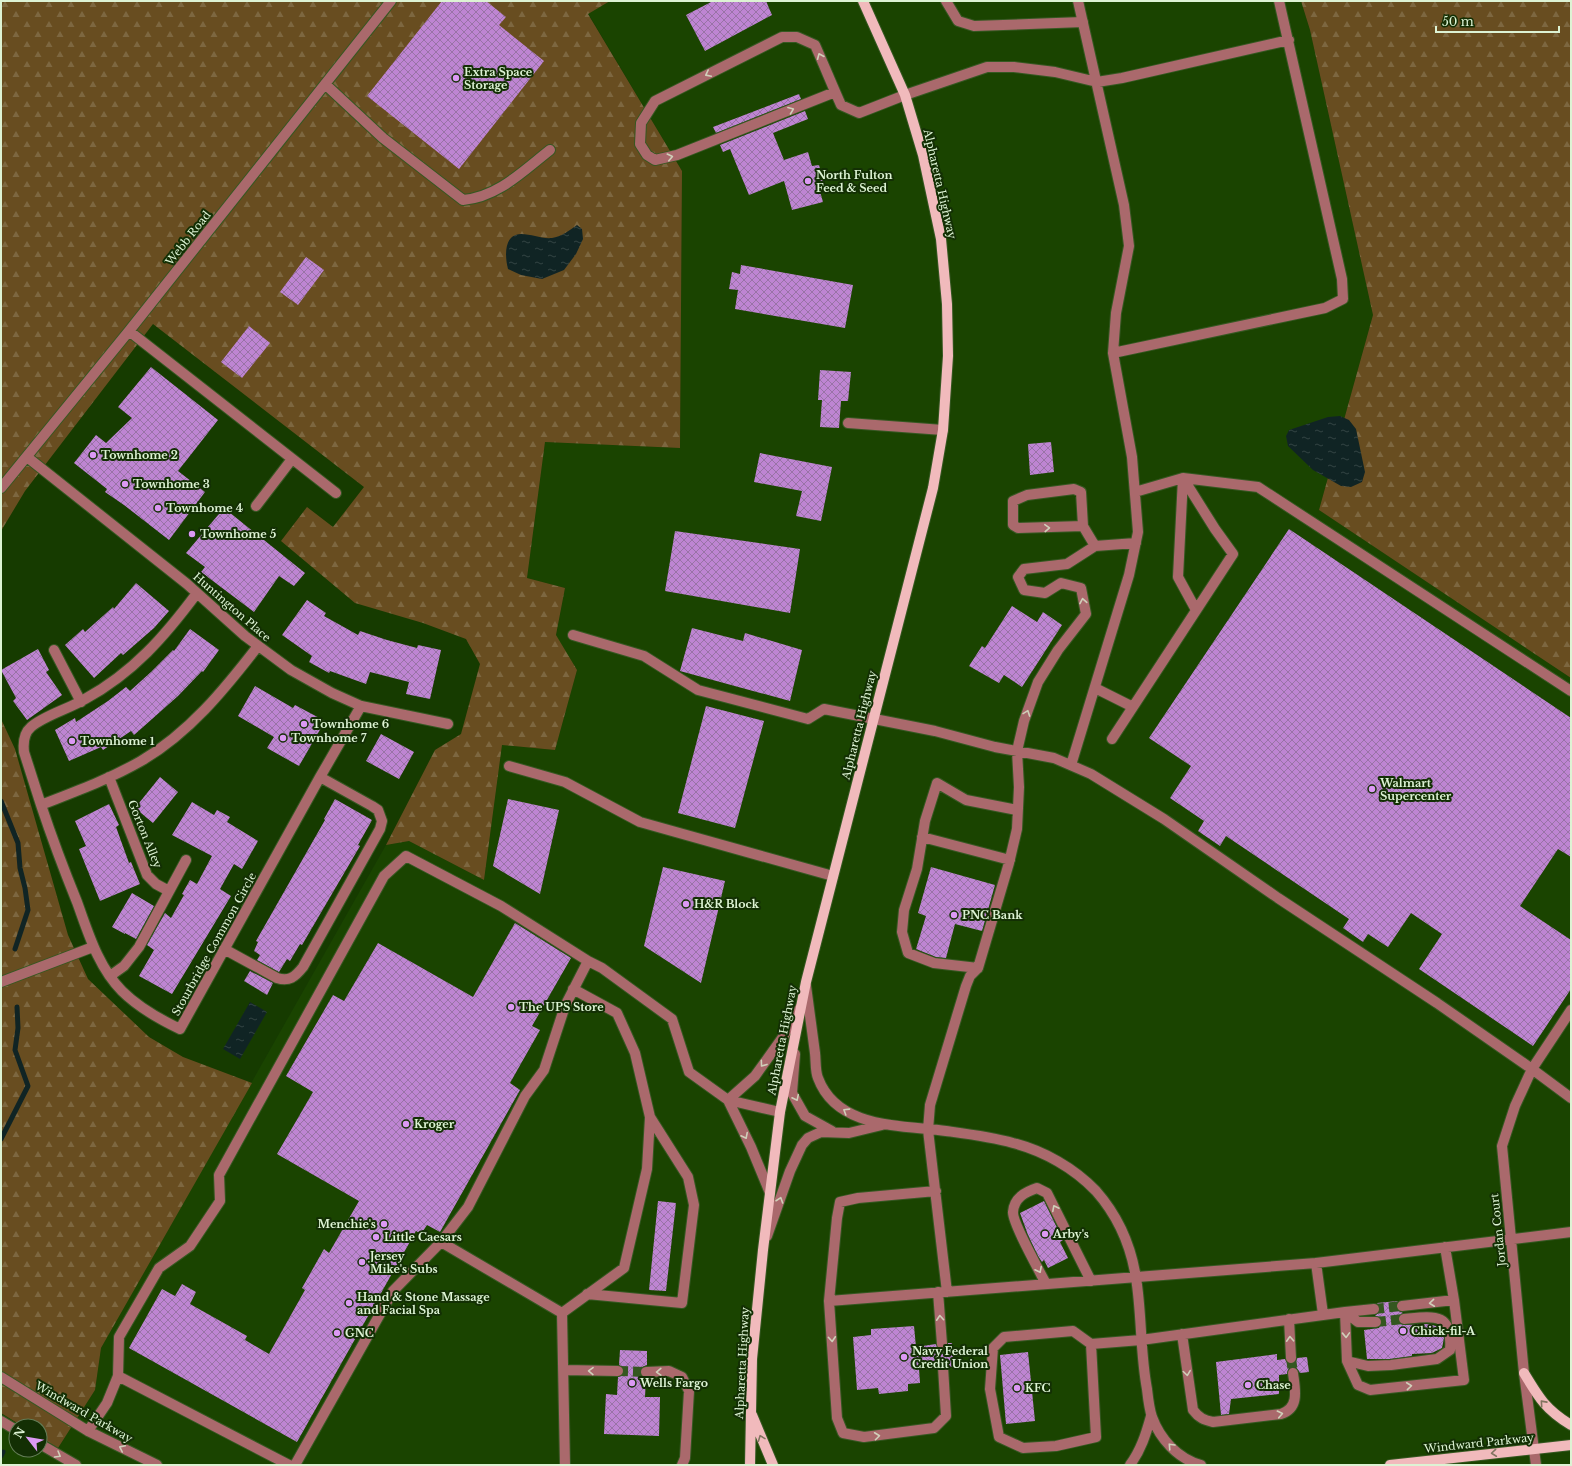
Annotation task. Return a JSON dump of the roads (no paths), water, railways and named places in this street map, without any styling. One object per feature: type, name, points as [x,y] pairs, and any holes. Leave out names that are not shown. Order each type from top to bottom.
[{"type":"main road","name":"Alpharetta Highway","points":[[750,1465],[752,1359],[762,1250],[780,1112],[806,982],[933,488],[943,430],[947,377],[948,334],[946,289],[941,239],[927,170],[905,95],[863,1]]},
{"type":"main road","points":[[1524,1372],[1540,1400],[1556,1416],[1571,1425]]},
{"type":"main road","points":[[751,1411],[773,1465]]},
{"type":"main road","name":"Windward Parkway","points":[[1390,1465],[1571,1445]]},
{"type":"street","name":"Webb Road","points":[[1,488],[129,331],[391,1]]},
{"type":"street","points":[[946,1],[958,21],[974,26],[1083,22]]},
{"type":"street","points":[[1071,765],[1129,575],[1138,532],[1132,457],[1113,353],[1116,313],[1129,246],[1124,205],[1078,1]]},
{"type":"street","points":[[1113,353],[1325,308],[1343,299],[1342,279],[1280,1]]},
{"type":"street","points":[[835,92],[676,155],[655,160],[647,154],[640,144],[641,123],[655,101],[782,37],[798,37],[815,45],[841,105],[859,113],[905,95],[987,67],[1014,67],[1055,72],[1097,82],[1122,78],[1288,40]]},
{"type":"street","points":[[325,84],[383,138],[463,200],[476,199],[503,187],[550,150]]},
{"type":"street","points":[[129,331],[336,493]]},
{"type":"street","points":[[848,423],[943,430]]},
{"type":"street","name":"Huntington Place","points":[[27,457],[197,593],[258,646],[291,670],[332,693],[361,706],[448,724]]},
{"type":"street","points":[[256,506],[292,459]]},
{"type":"street","points":[[1135,492],[1183,478],[1258,487],[1571,691]]},
{"type":"street","points":[[1112,738],[1233,554],[1215,529],[1183,478]]},
{"type":"street","points":[[1183,478],[1178,577],[1196,610]]},
{"type":"street","points":[[1083,526],[1018,528],[1013,525],[1013,501],[1027,495],[1074,489],[1081,492],[1083,526],[1095,546]]},
{"type":"street","points":[[942,1344],[943,1292],[936,1191],[928,1130],[930,1105],[966,986],[970,976],[978,968],[1010,860],[1017,829],[1017,751],[1024,721],[1038,682],[1058,650],[1086,614],[1081,588],[1061,583],[1045,593],[1024,590],[1018,577],[1024,569],[1067,564],[1095,546],[1136,543]]},
{"type":"street","name":"Stourbridge Common Circle","points":[[197,593],[178,619],[144,657],[106,687],[81,702],[37,723],[30,728],[23,744],[24,752],[53,840],[94,947],[110,976],[121,990],[157,1018],[180,1029],[361,706]]},
{"type":"street","points":[[572,635],[644,656],[698,690],[808,719],[824,709],[935,731],[995,747],[1054,758],[1091,774],[1164,819],[1278,898],[1437,1003],[1571,1098]]},
{"type":"street","points":[[41,805],[109,777],[141,761],[173,739],[200,716],[228,685],[258,646]]},
{"type":"street","points":[[54,650],[81,702]]},
{"type":"street","points":[[1095,688],[1133,707]]},
{"type":"street","points":[[509,766],[565,782],[640,822],[833,876]]},
{"type":"street","name":"Gorton Alley","points":[[109,777],[147,875],[156,884],[169,891]]},
{"type":"street","points":[[224,949],[284,981],[297,974],[303,967],[372,843],[382,821],[378,810],[320,777]]},
{"type":"street","points":[[978,968],[934,963],[908,953],[902,932],[904,910],[917,869],[925,821],[937,783],[966,800],[1017,810]]},
{"type":"street","points":[[922,837],[1010,860]]},
{"type":"street","points":[[88,1431],[107,1403],[118,1376],[119,1337],[160,1268],[190,1246],[220,1201],[219,1175],[384,876],[406,856],[501,906],[588,961],[602,968],[672,1020],[689,1072],[728,1100],[780,1112]]},
{"type":"street","name":"Gorton Alley","points":[[110,976],[131,959],[139,947],[186,860]]},
{"type":"street","points":[[1,982],[94,947]]},
{"type":"street","points":[[295,1465],[393,1291],[441,1242],[468,1207],[525,1096],[544,1070],[565,1006],[588,961]]},
{"type":"street","points":[[806,982],[817,1077],[829,1098],[848,1113],[882,1125],[928,1130],[1013,1143],[1041,1153],[1069,1168],[1095,1191],[1116,1217],[1129,1246],[1136,1278],[1142,1363],[1151,1416],[1159,1432],[1171,1448],[1189,1462],[1201,1465]]},
{"type":"street","points":[[562,1313],[624,1268],[647,1169],[650,1117],[636,1053],[617,1013],[573,989]]},
{"type":"street","points":[[728,1100],[755,1076],[783,1037],[800,1008]]},
{"type":"street","name":"Jordan Court","points":[[1536,1465],[1524,1372],[1502,1146],[1515,1106],[1532,1069],[1571,1010]]},
{"type":"street","points":[[796,1032],[792,1093],[805,1116],[834,1133]]},
{"type":"street","points":[[728,1100],[751,1147],[770,1193]]},
{"type":"street","points":[[587,1294],[682,1303],[694,1205],[688,1177],[650,1117]]},
{"type":"street","points":[[762,1250],[790,1171],[802,1145],[808,1138],[821,1132],[849,1133],[882,1125]]},
{"type":"street","points":[[1046,1284],[1012,1213],[1016,1201],[1026,1192],[1037,1188],[1047,1193],[1091,1281]]},
{"type":"street","points":[[936,1191],[858,1198],[840,1202],[829,1300],[837,1418],[843,1433],[864,1437],[934,1428],[946,1416],[943,1367]]},
{"type":"street","points":[[829,1300],[1136,1278],[1316,1263],[1571,1232]]},
{"type":"street","points":[[441,1242],[562,1313]]},
{"type":"street","points":[[1345,1312],[1347,1361],[1358,1385],[1370,1390],[1464,1380],[1454,1300],[1445,1247]]},
{"type":"street","points":[[1316,1263],[1323,1314]]},
{"type":"street","points":[[1402,1306],[1454,1300]]},
{"type":"street","points":[[1091,1344],[1096,1437],[1056,1446],[1023,1448],[999,1437],[990,1389],[993,1348],[1004,1338],[1073,1331],[1091,1344],[1141,1340],[1323,1314],[1374,1309]]},
{"type":"street","points":[[1345,1312],[1358,1322],[1376,1322]]},
{"type":"street","points":[[562,1313],[565,1465]]},
{"type":"street","points":[[1347,1361],[1368,1366],[1391,1365],[1437,1359],[1450,1350],[1451,1337],[1447,1325],[1442,1320],[1431,1317],[1404,1319]]},
{"type":"street","points":[[1290,1319],[1292,1358]]},
{"type":"street","points":[[1182,1334],[1193,1410],[1197,1417],[1204,1420],[1213,1422],[1288,1412],[1292,1408],[1296,1396],[1293,1373]]},
{"type":"street","points":[[564,1370],[618,1371]]},
{"type":"street","points":[[646,1372],[669,1371],[682,1377],[689,1391],[685,1458],[682,1465]]},
{"type":"street","points":[[118,1376],[289,1465]]},
{"type":"street","name":"Windward Parkway","points":[[1,1377],[88,1431],[157,1465]]},
{"type":"street","points":[[1130,1465],[1145,1440],[1151,1416]]},
{"type":"street","points":[[48,1449],[76,1465]]},
{"type":"water","points":[[577,225],[582,229],[583,239],[576,254],[564,270],[542,279],[521,275],[508,269],[506,253],[508,242],[515,235],[525,234],[552,238],[562,235]]},
{"type":"water","points":[[1340,416],[1349,420],[1356,429],[1365,472],[1362,482],[1351,487],[1341,486],[1313,470],[1288,446],[1286,436],[1289,430],[1328,417]]},
{"type":"water","points":[[250,1002],[267,1012],[240,1059],[223,1049]]},
{"type":"waterway","points":[[1,801],[18,843],[20,868],[28,910],[15,949]]},
{"type":"waterway","points":[[1,1139],[28,1086],[15,1050],[18,1028],[17,1007]]},
{"type":"waterway","points":[[1,1456],[3,1452]]},
{"type":"tunnel","points":[[1374,1309],[1402,1306]]},
{"type":"tunnel","points":[[1376,1322],[1404,1319]]},
{"type":"tunnel","points":[[942,1344],[943,1367]]},
{"type":"tunnel","points":[[1291,1358],[1293,1373]]},
{"type":"tunnel","points":[[618,1371],[646,1372]]},
{"type":"place","name":"Extra Space Storage","points":[[456,78]]},
{"type":"place","name":"North Fulton Feed & Seed","points":[[808,181]]},
{"type":"place","name":"Townhome 2","points":[[93,455]]},
{"type":"place","name":"Townhome 3","points":[[125,484]]},
{"type":"place","name":"Townhome 4","points":[[158,508]]},
{"type":"place","name":"Townhome 5","points":[[192,534]]},
{"type":"place","name":"Townhome 6","points":[[304,724]]},
{"type":"place","name":"Townhome 7","points":[[283,738]]},
{"type":"place","name":"Townhome 1","points":[[72,741]]},
{"type":"place","name":"Walmart Supercenter","points":[[1372,789]]},
{"type":"place","name":"H&R Block","points":[[686,904]]},
{"type":"place","name":"PNC Bank","points":[[954,915]]},
{"type":"place","name":"The UPS Store","points":[[511,1007]]},
{"type":"place","name":"Kroger","points":[[406,1124]]},
{"type":"place","name":"Menchie's","points":[[384,1224]]},
{"type":"place","name":"Arby's","points":[[1045,1234]]},
{"type":"place","name":"Little Caesars","points":[[376,1237]]},
{"type":"place","name":"Jersey Mike's Subs","points":[[362,1262]]},
{"type":"place","name":"Hand & Stone Massage and Facial Spa","points":[[349,1303]]},
{"type":"place","name":"Chick-fil-A","points":[[1403,1331]]},
{"type":"place","name":"GNC","points":[[337,1333]]},
{"type":"place","name":"Navy Federal Credit Union","points":[[904,1357]]},
{"type":"place","name":"Wells Fargo","points":[[632,1383]]},
{"type":"place","name":"Chase","points":[[1248,1385]]},
{"type":"place","name":"KFC","points":[[1017,1388]]}]
